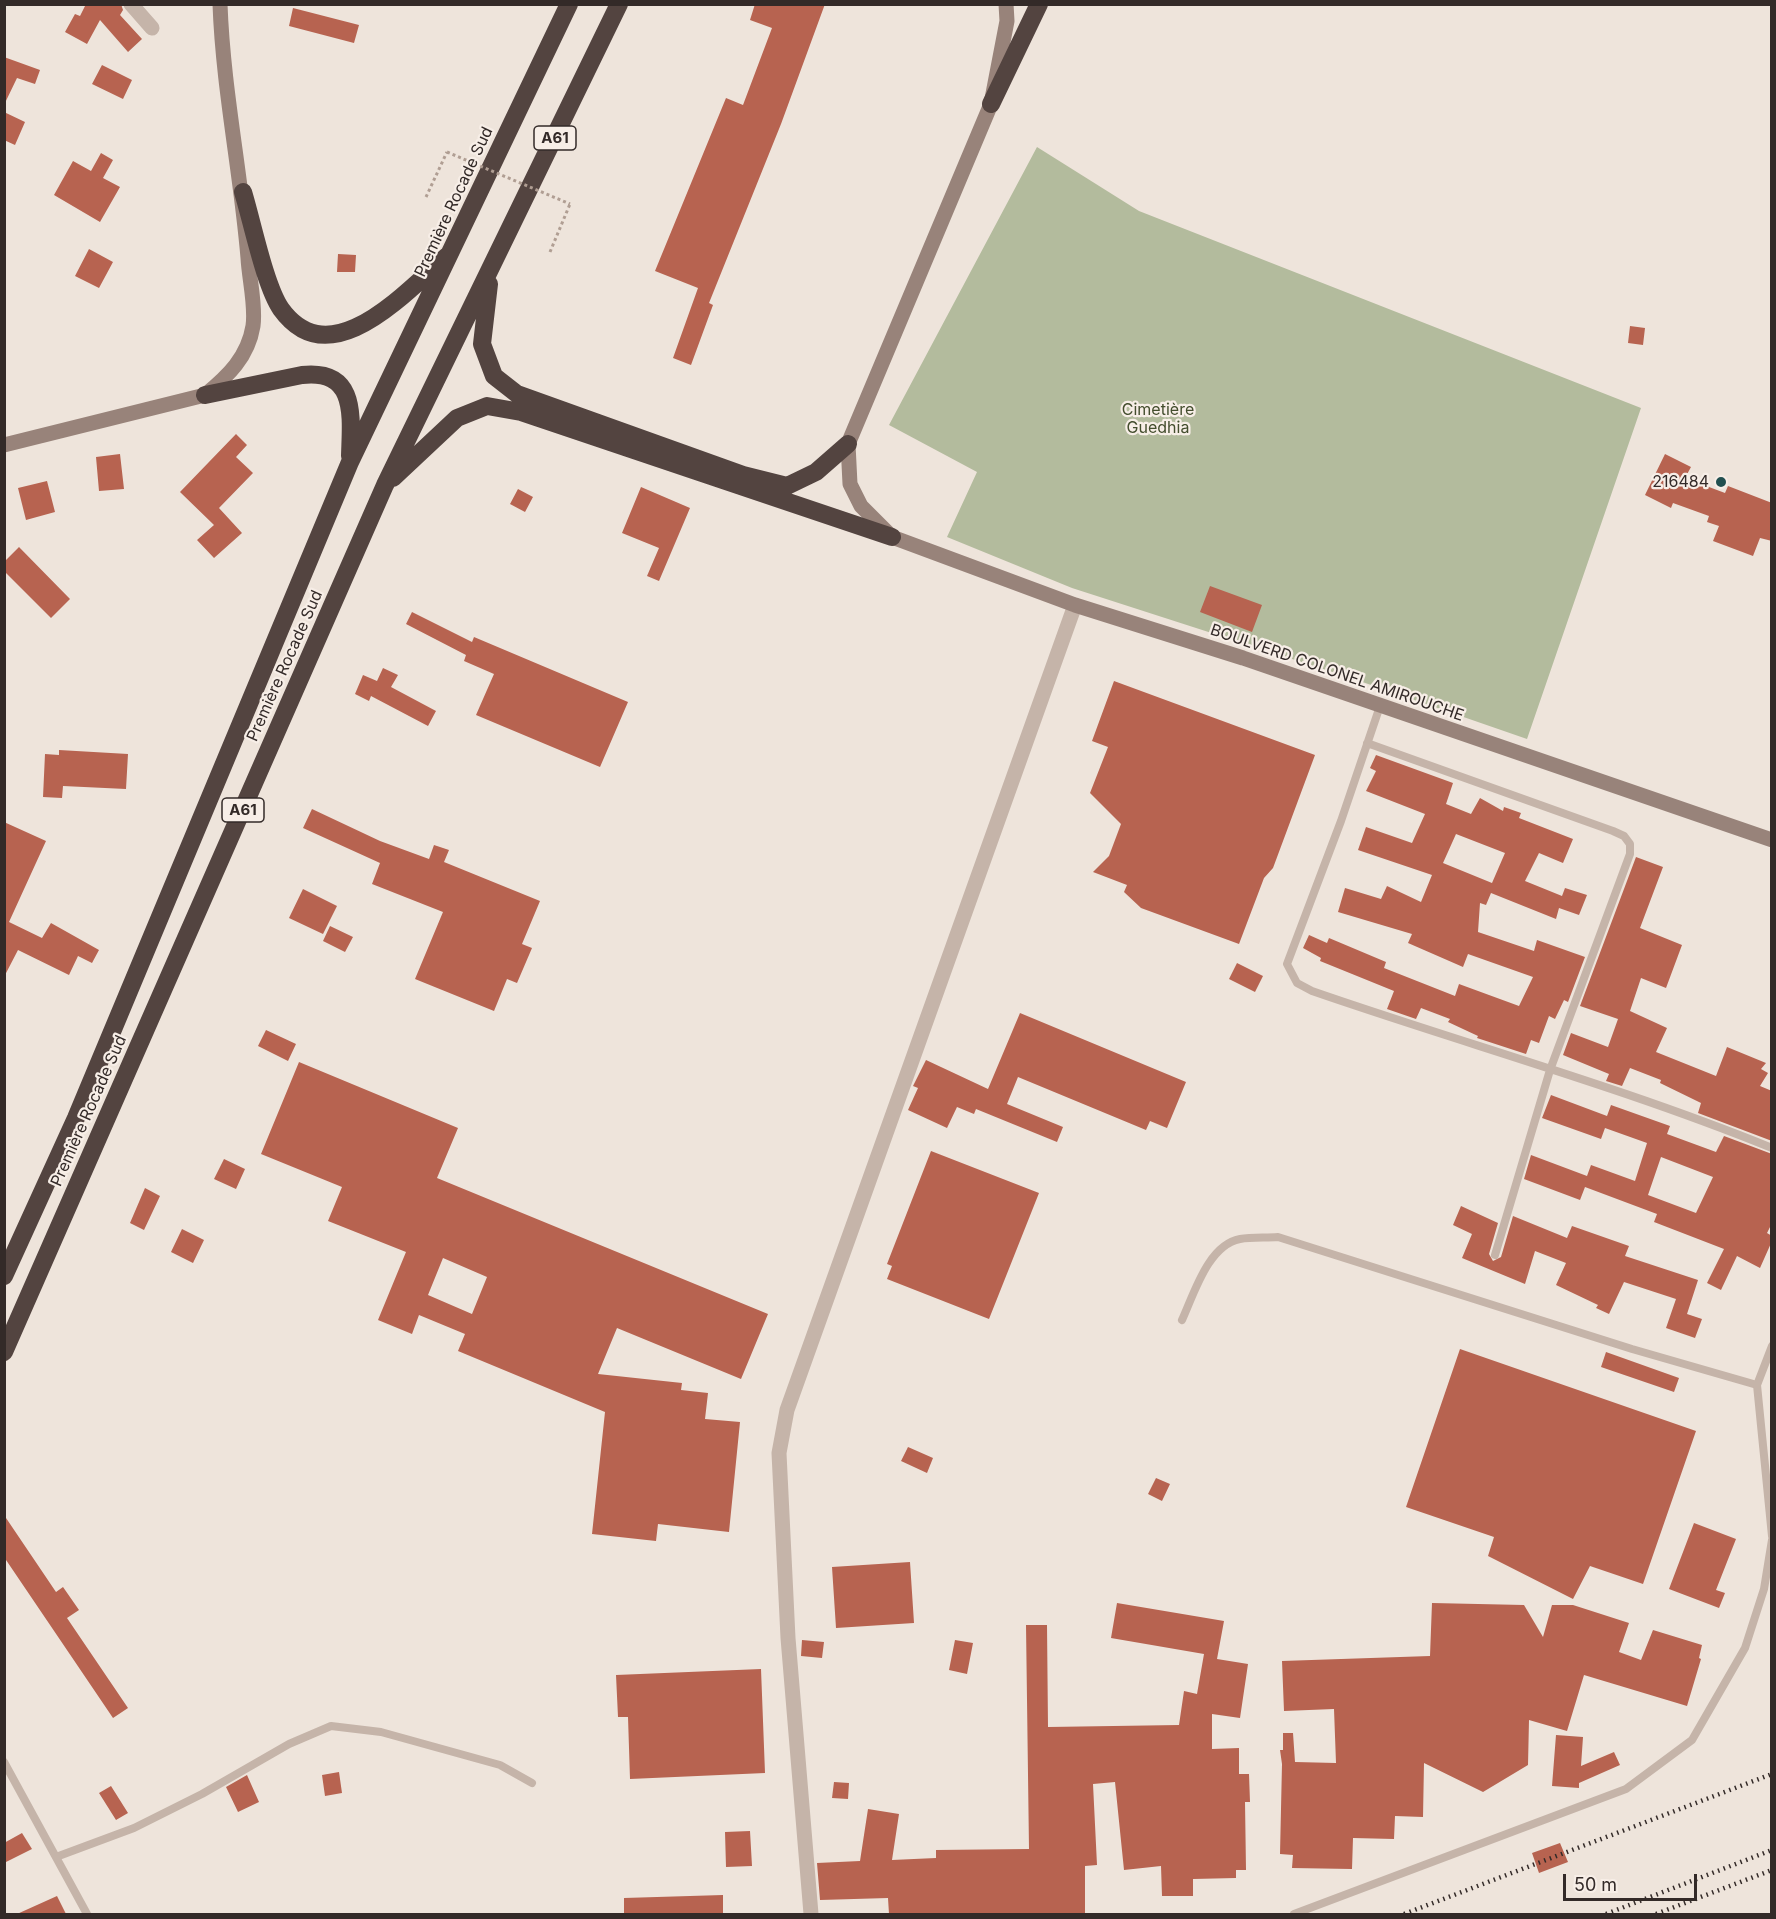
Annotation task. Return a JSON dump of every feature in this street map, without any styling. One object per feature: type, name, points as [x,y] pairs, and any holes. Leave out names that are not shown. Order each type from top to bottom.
[{"type":"highway","name":"Première Rocade Sud","points":[[4,1276],[76,1118],[350,462],[569,4]]},
{"type":"highway","name":"Première Rocade Sud","points":[[4,1352],[385,485],[619,4]]},
{"type":"highway","points":[[991,104],[1039,4]]},
{"type":"highway","points":[[243,192],[272,288],[281,309],[297,324],[314,333],[332,335],[355,329],[372,320],[453,250]]},
{"type":"highway","points":[[490,272],[482,344],[494,376],[517,394],[743,475],[786,486],[816,472],[848,444]]},
{"type":"highway","points":[[205,395],[302,375],[316,374],[330,377],[341,386],[349,398],[350,462]]},
{"type":"highway","points":[[385,485],[457,418],[487,406],[521,412],[892,537]]},
{"type":"main road","points":[[4,445],[205,395],[229,375],[239,363],[253,325],[243,192],[224,65],[220,4]]},
{"type":"main road","points":[[892,537],[861,506],[850,484],[848,444],[991,104],[1007,21],[1006,4]]},
{"type":"main road","name":"BOULVERD COLONEL AMIROUCHE","points":[[892,537],[1075,605],[1242,658],[1772,840]]},
{"type":"street","points":[[131,4],[152,28]]},
{"type":"street","points":[[811,1914],[788,1638],[779,1453],[781,1435],[799,1376],[1075,605]]},
{"type":"lane","points":[[1380,706],[1287,964],[1297,983],[1311,992],[1703,1120],[1772,1148]]},
{"type":"lane","points":[[1367,743],[1613,831],[1624,836],[1630,843],[1630,854],[1550,1070],[1495,1255]]},
{"type":"lane","points":[[1182,1320],[1209,1264],[1222,1248],[1238,1239],[1278,1238],[1632,1349],[1757,1385]]},
{"type":"lane","points":[[1772,1346],[1757,1385],[1772,1536]]},
{"type":"lane","points":[[1294,1914],[1626,1789],[1692,1740],[1745,1648],[1764,1589],[1772,1540]]},
{"type":"lane","points":[[56,1857],[134,1828],[202,1794],[289,1744],[331,1726],[381,1732],[500,1765],[532,1783]]},
{"type":"lane","points":[[4,1762],[87,1914]]},
{"type":"path","points":[[426,197],[447,152],[570,204],[550,252]]},
{"type":"green space","name":"Cimetière Guedhia","points":[[1037,147],[1139,211],[1641,408],[1527,739],[1348,677],[1072,588],[947,537],[977,472],[889,425]]},
{"type":"building","points":[[86,4],[121,4],[123,10],[120,15],[142,39],[128,52],[100,20],[87,44],[65,32],[75,14],[80,16]]},
{"type":"building","points":[[755,4],[825,4],[781,124],[709,303],[713,305],[691,365],[673,358],[698,288],[655,271],[726,98],[743,105],[772,28],[750,20]]},
{"type":"building","points":[[293,8],[359,25],[354,43],[289,26]]},
{"type":"building","points":[[4,57],[40,70],[35,84],[17,78],[4,105]]},
{"type":"building","points":[[102,65],[132,80],[123,99],[92,84]]},
{"type":"building","points":[[4,112],[25,122],[15,145],[4,140]]},
{"type":"building","points":[[101,153],[113,160],[103,178],[120,187],[100,222],[54,195],[73,161],[91,171]]},
{"type":"building","points":[[89,249],[113,262],[99,288],[75,276]]},
{"type":"building","points":[[338,254],[356,255],[355,272],[337,272]]},
{"type":"building","points":[[1630,326],[1645,328],[1643,345],[1628,343]]},
{"type":"building","points":[[236,434],[247,445],[236,457],[253,473],[219,508],[242,533],[214,558],[197,540],[214,525],[180,492]]},
{"type":"building","points":[[120,454],[124,489],[99,491],[96,457]]},
{"type":"building","points":[[1665,454],[1691,467],[1685,478],[1725,493],[1728,486],[1772,503],[1772,541],[1760,538],[1753,556],[1713,541],[1719,526],[1707,522],[1709,516],[1673,503],[1671,508],[1645,495]]},
{"type":"building","points":[[47,481],[55,512],[26,520],[18,488]]},
{"type":"building","points":[[641,487],[690,508],[659,581],[647,576],[659,548],[622,533]]},
{"type":"building","points":[[518,489],[533,497],[525,512],[510,504]]},
{"type":"building","points":[[19,547],[70,599],[51,618],[4,571],[4,562]]},
{"type":"building","points":[[1210,586],[1262,605],[1252,632],[1200,612]]},
{"type":"building","points":[[412,612],[472,642],[474,637],[628,702],[600,767],[476,715],[494,674],[464,661],[466,655],[406,624]]},
{"type":"building","points":[[383,668],[398,675],[391,687],[436,711],[428,726],[371,696],[369,701],[355,694],[363,675],[377,681]]},
{"type":"building","points":[[1114,681],[1315,755],[1273,868],[1264,878],[1239,944],[1141,908],[1124,892],[1127,885],[1093,872],[1109,856],[1121,824],[1090,793],[1108,747],[1092,741]]},
{"type":"building","points":[[59,750],[128,754],[126,789],[63,786],[62,798],[43,797],[45,754],[59,755]]},
{"type":"building","points":[[1376,755],[1453,783],[1446,804],[1471,814],[1480,798],[1503,811],[1504,807],[1521,813],[1519,818],[1573,839],[1563,863],[1539,853],[1525,881],[1562,896],[1565,888],[1587,895],[1579,915],[1559,908],[1556,919],[1491,893],[1486,905],[1480,903],[1478,932],[1534,951],[1537,940],[1585,957],[1568,1002],[1564,1000],[1555,1019],[1549,1016],[1539,1043],[1531,1040],[1526,1054],[1477,1038],[1478,1036],[1448,1022],[1450,1019],[1421,1008],[1416,1019],[1387,1009],[1394,991],[1320,961],[1321,958],[1303,948],[1309,935],[1327,943],[1329,938],[1386,962],[1384,968],[1455,996],[1459,984],[1519,1006],[1533,977],[1468,954],[1463,967],[1408,943],[1412,934],[1338,912],[1345,888],[1381,899],[1387,886],[1421,902],[1432,875],[1358,850],[1366,827],[1412,843],[1425,814],[1366,791],[1376,771],[1370,768]],"holes":[[[1456,834],[1505,853],[1492,883],[1443,863]]]},
{"type":"building","points":[[312,809],[380,841],[429,859],[434,845],[449,850],[444,862],[540,901],[522,944],[532,948],[517,983],[507,979],[494,1011],[415,979],[443,912],[372,884],[380,863],[303,828]]},
{"type":"building","points":[[4,822],[46,841],[9,922],[42,938],[51,923],[99,950],[92,963],[78,956],[69,975],[18,950],[4,977]]},
{"type":"building","points":[[1636,857],[1663,867],[1640,928],[1682,945],[1666,988],[1641,978],[1630,1011],[1667,1028],[1656,1052],[1716,1076],[1727,1047],[1766,1063],[1761,1069],[1768,1073],[1760,1086],[1772,1091],[1772,1141],[1698,1113],[1701,1103],[1660,1083],[1661,1080],[1630,1068],[1622,1086],[1606,1081],[1609,1074],[1563,1055],[1571,1033],[1608,1047],[1618,1019],[1580,1006]]},
{"type":"building","points":[[303,889],[337,906],[323,934],[289,918]]},
{"type":"building","points":[[330,926],[353,937],[345,952],[323,941]]},
{"type":"building","points":[[1237,963],[1263,976],[1255,992],[1229,979]]},
{"type":"building","points":[[1020,1013],[1186,1082],[1167,1128],[1150,1121],[1146,1130],[1018,1077],[1007,1104],[1063,1127],[1057,1142],[976,1109],[974,1114],[957,1107],[947,1128],[908,1110],[918,1088],[913,1086],[926,1060],[988,1089]]},
{"type":"building","points":[[266,1030],[296,1044],[288,1061],[258,1046]]},
{"type":"building","points":[[299,1062],[458,1128],[437,1178],[768,1314],[741,1379],[617,1328],[598,1374],[682,1383],[681,1390],[708,1393],[705,1419],[740,1422],[729,1532],[658,1524],[656,1541],[592,1534],[605,1412],[458,1351],[465,1334],[419,1315],[412,1334],[378,1320],[406,1252],[328,1221],[342,1187],[261,1154]],"holes":[[[443,1258],[487,1277],[472,1314],[428,1295]]]},
{"type":"building","points":[[1551,1095],[1607,1116],[1611,1105],[1670,1126],[1667,1134],[1716,1152],[1724,1136],[1772,1154],[1772,1223],[1767,1233],[1772,1236],[1772,1241],[1760,1268],[1737,1256],[1721,1290],[1707,1283],[1724,1249],[1654,1222],[1657,1214],[1585,1187],[1580,1200],[1524,1179],[1531,1155],[1587,1176],[1591,1165],[1635,1181],[1647,1143],[1605,1128],[1601,1139],[1542,1118]],"holes":[[[1661,1157],[1713,1177],[1696,1213],[1648,1195]]]},
{"type":"building","points":[[931,1151],[1039,1193],[989,1319],[887,1279],[892,1266],[887,1264]]},
{"type":"building","points":[[224,1159],[245,1169],[236,1189],[214,1179]]},
{"type":"building","points":[[145,1188],[160,1196],[144,1230],[130,1223]]},
{"type":"building","points":[[1461,1206],[1498,1223],[1489,1254],[1493,1261],[1501,1257],[1513,1216],[1567,1238],[1572,1226],[1629,1246],[1625,1256],[1698,1280],[1687,1314],[1702,1319],[1695,1338],[1666,1328],[1676,1299],[1624,1282],[1609,1314],[1596,1308],[1598,1305],[1556,1285],[1566,1263],[1535,1251],[1525,1284],[1462,1258],[1472,1234],[1453,1225]]},
{"type":"building","points":[[182,1229],[204,1240],[193,1263],[171,1252]]},
{"type":"building","points":[[1460,1349],[1696,1431],[1643,1584],[1590,1566],[1573,1599],[1488,1556],[1494,1537],[1406,1507]]},
{"type":"building","points":[[1606,1352],[1679,1378],[1674,1392],[1601,1367]]},
{"type":"building","points":[[908,1447],[933,1458],[927,1473],[901,1461]]},
{"type":"building","points":[[1156,1478],[1170,1484],[1162,1501],[1148,1494]]},
{"type":"building","points":[[4,1515],[56,1592],[63,1587],[79,1610],[67,1618],[128,1708],[113,1718],[4,1557]]},
{"type":"building","points":[[1694,1523],[1736,1539],[1716,1590],[1725,1593],[1719,1608],[1669,1589]]},
{"type":"building","points":[[910,1562],[914,1623],[836,1628],[832,1567]]},
{"type":"building","points":[[1117,1603],[1224,1621],[1217,1659],[1248,1664],[1240,1718],[1212,1714],[1212,1749],[1239,1748],[1239,1774],[1249,1774],[1250,1802],[1245,1802],[1246,1870],[1236,1870],[1236,1878],[1193,1879],[1193,1896],[1162,1896],[1161,1866],[1124,1870],[1115,1782],[1093,1784],[1097,1865],[1085,1866],[1085,1914],[889,1914],[888,1898],[820,1900],[817,1863],[860,1861],[868,1809],[899,1814],[892,1860],[936,1858],[936,1850],[1029,1849],[1026,1625],[1047,1625],[1048,1727],[1179,1725],[1184,1691],[1197,1694],[1204,1654],[1111,1638]]},
{"type":"building","points":[[1432,1603],[1524,1605],[1543,1637],[1552,1605],[1573,1605],[1629,1623],[1619,1652],[1641,1660],[1653,1630],[1702,1645],[1699,1658],[1701,1659],[1687,1706],[1584,1675],[1567,1731],[1529,1720],[1528,1765],[1483,1792],[1424,1763],[1423,1817],[1395,1816],[1394,1839],[1353,1838],[1352,1869],[1292,1868],[1293,1855],[1280,1854],[1282,1764],[1280,1750],[1283,1750],[1283,1733],[1293,1733],[1295,1762],[1336,1763],[1334,1709],[1284,1711],[1282,1661],[1430,1656]]},
{"type":"building","points":[[802,1640],[824,1642],[822,1658],[801,1656]]},
{"type":"building","points":[[955,1640],[973,1643],[967,1674],[949,1670]]},
{"type":"building","points":[[761,1669],[765,1773],[630,1779],[628,1717],[618,1717],[616,1675]]},
{"type":"building","points":[[1556,1735],[1583,1737],[1581,1766],[1614,1752],[1620,1765],[1579,1783],[1579,1788],[1552,1786]]},
{"type":"building","points":[[339,1772],[342,1793],[325,1796],[322,1775]]},
{"type":"building","points":[[247,1775],[259,1802],[238,1812],[226,1787]]},
{"type":"building","points":[[834,1782],[849,1783],[848,1799],[832,1798]]},
{"type":"building","points":[[111,1786],[128,1813],[116,1820],[99,1793]]},
{"type":"building","points":[[750,1831],[752,1866],[726,1867],[725,1832]]},
{"type":"building","points":[[22,1833],[32,1849],[4,1863],[4,1843]]},
{"type":"building","points":[[1560,1843],[1568,1862],[1539,1873],[1532,1853]]},
{"type":"building","points":[[723,1895],[723,1914],[624,1914],[624,1898]]},
{"type":"building","points":[[57,1896],[66,1914],[17,1914]]},
{"type":"railway","points":[[1404,1914],[1772,1774]]},
{"type":"railway","points":[[1606,1914],[1772,1850]]},
{"type":"railway","points":[[1656,1914],[1772,1870]]},
{"type":"place","name":"216484","points":[[1721,482]]}]
